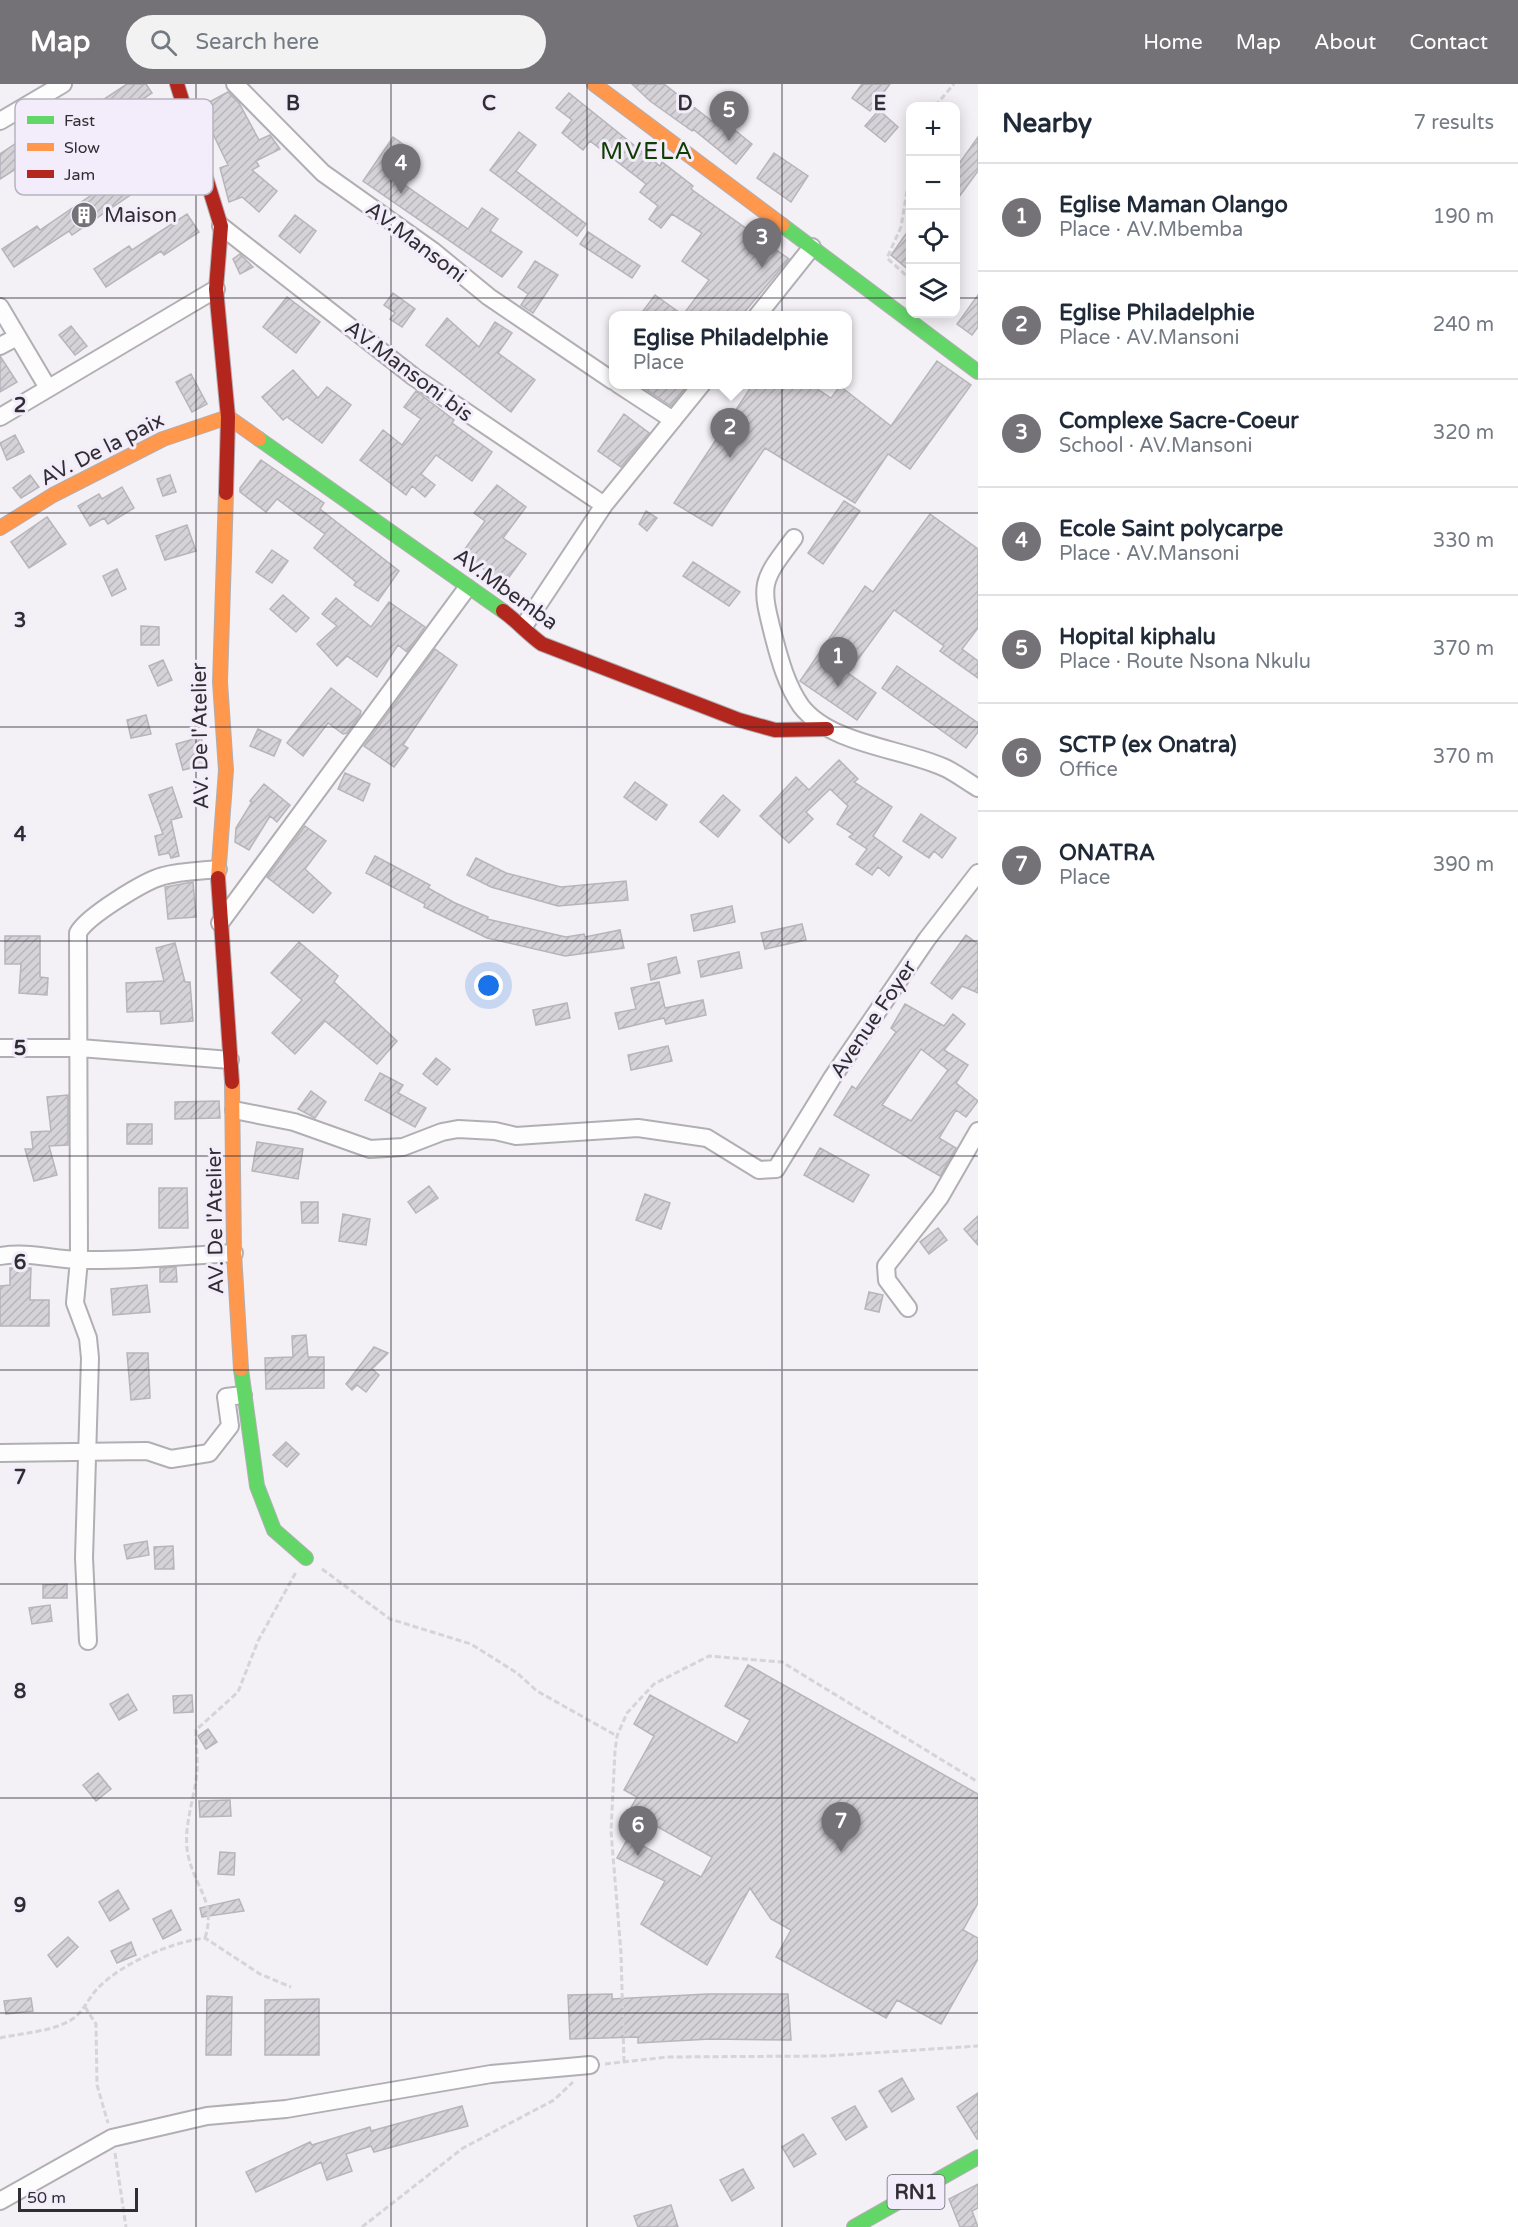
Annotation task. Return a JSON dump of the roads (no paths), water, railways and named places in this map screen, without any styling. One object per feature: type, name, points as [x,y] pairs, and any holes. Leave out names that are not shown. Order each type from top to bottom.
[{"type":"main road","name":"AV. De l'Atelier","points":[[177,84],[182,99]]},
{"type":"main road","points":[[594,84],[978,372]]},
{"type":"main road","name":"AV. De l'Atelier","points":[[212,195],[221,226],[216,289],[228,417],[220,682],[226,770],[219,869],[220,923],[234,1110],[234,1253],[243,1395],[257,1486],[274,1530],[306,1558]]},
{"type":"main road","name":"AV. De la paix","points":[[0,528],[53,495],[112,467],[163,439],[228,417]]},
{"type":"main road","name":"AV.Mbemba","points":[[228,417],[467,588],[524,626],[528,634],[542,644],[739,720],[775,730],[826,729]]},
{"type":"main road","name":"RN1","points":[[854,2227],[978,2157]]},
{"type":"street","points":[[38,99],[63,84]]},
{"type":"street","name":"AV.Mansoni","points":[[235,84],[323,173],[433,251],[489,297],[609,378]]},
{"type":"street","points":[[0,122],[15,113]]},
{"type":"street","name":"AV.Mansoni bis","points":[[221,226],[414,377],[604,505]]},
{"type":"street","points":[[760,311],[812,247]]},
{"type":"street","points":[[0,417],[216,289]]},
{"type":"street","points":[[0,307],[48,388]]},
{"type":"street","points":[[0,346],[17,337]]},
{"type":"street","points":[[626,389],[673,420]]},
{"type":"street","points":[[524,626],[604,505],[698,389]]},
{"type":"street","points":[[794,538],[771,568],[764,586],[767,610],[788,684],[802,707],[826,729],[944,767],[978,788]]},
{"type":"street","points":[[220,923],[467,588]]},
{"type":"street","points":[[88,1641],[84,1558],[90,1358],[88,1338],[75,1303],[79,1260],[78,933],[82,926],[141,886],[161,876],[219,869]]},
{"type":"street","name":"Avenue Foyer","points":[[234,1110],[294,1122],[370,1149],[403,1147],[441,1132],[458,1129],[495,1131],[516,1136],[638,1128],[707,1138],[759,1170],[776,1169],[832,1078],[927,939],[978,873]]},
{"type":"street","points":[[0,1048],[80,1048],[230,1060]]},
{"type":"street","points":[[908,1308],[887,1280],[886,1266],[940,1197],[978,1131]]},
{"type":"street","points":[[0,1256],[27,1253],[79,1260],[234,1253]]},
{"type":"street","points":[[0,1453],[147,1450],[171,1459],[209,1454],[230,1426],[226,1397],[243,1395]]},
{"type":"street","points":[[0,2201],[112,2138],[207,2116],[286,2109],[491,2074],[590,2065]]},
{"type":"place","name":"Hopital kiphalu","points":[[729,141]]},
{"type":"place","name":"Ecole Saint polycarpe","points":[[401,194]]},
{"type":"place","name":"Maison","points":[[84,215]]},
{"type":"place","name":"Complexe Sacre-Coeur","points":[[762,268]]},
{"type":"place","name":"Eglise Philadelphie","points":[[730,458]]},
{"type":"place","name":"Eglise Maman Olango","points":[[838,687]]},
{"type":"place","name":"ONATRA","points":[[841,1852]]},
{"type":"place","name":"SCTP (ex Onatra)","points":[[638,1856]]},
{"type":"district","name":"MVELA","points":[[647,151]]}]
